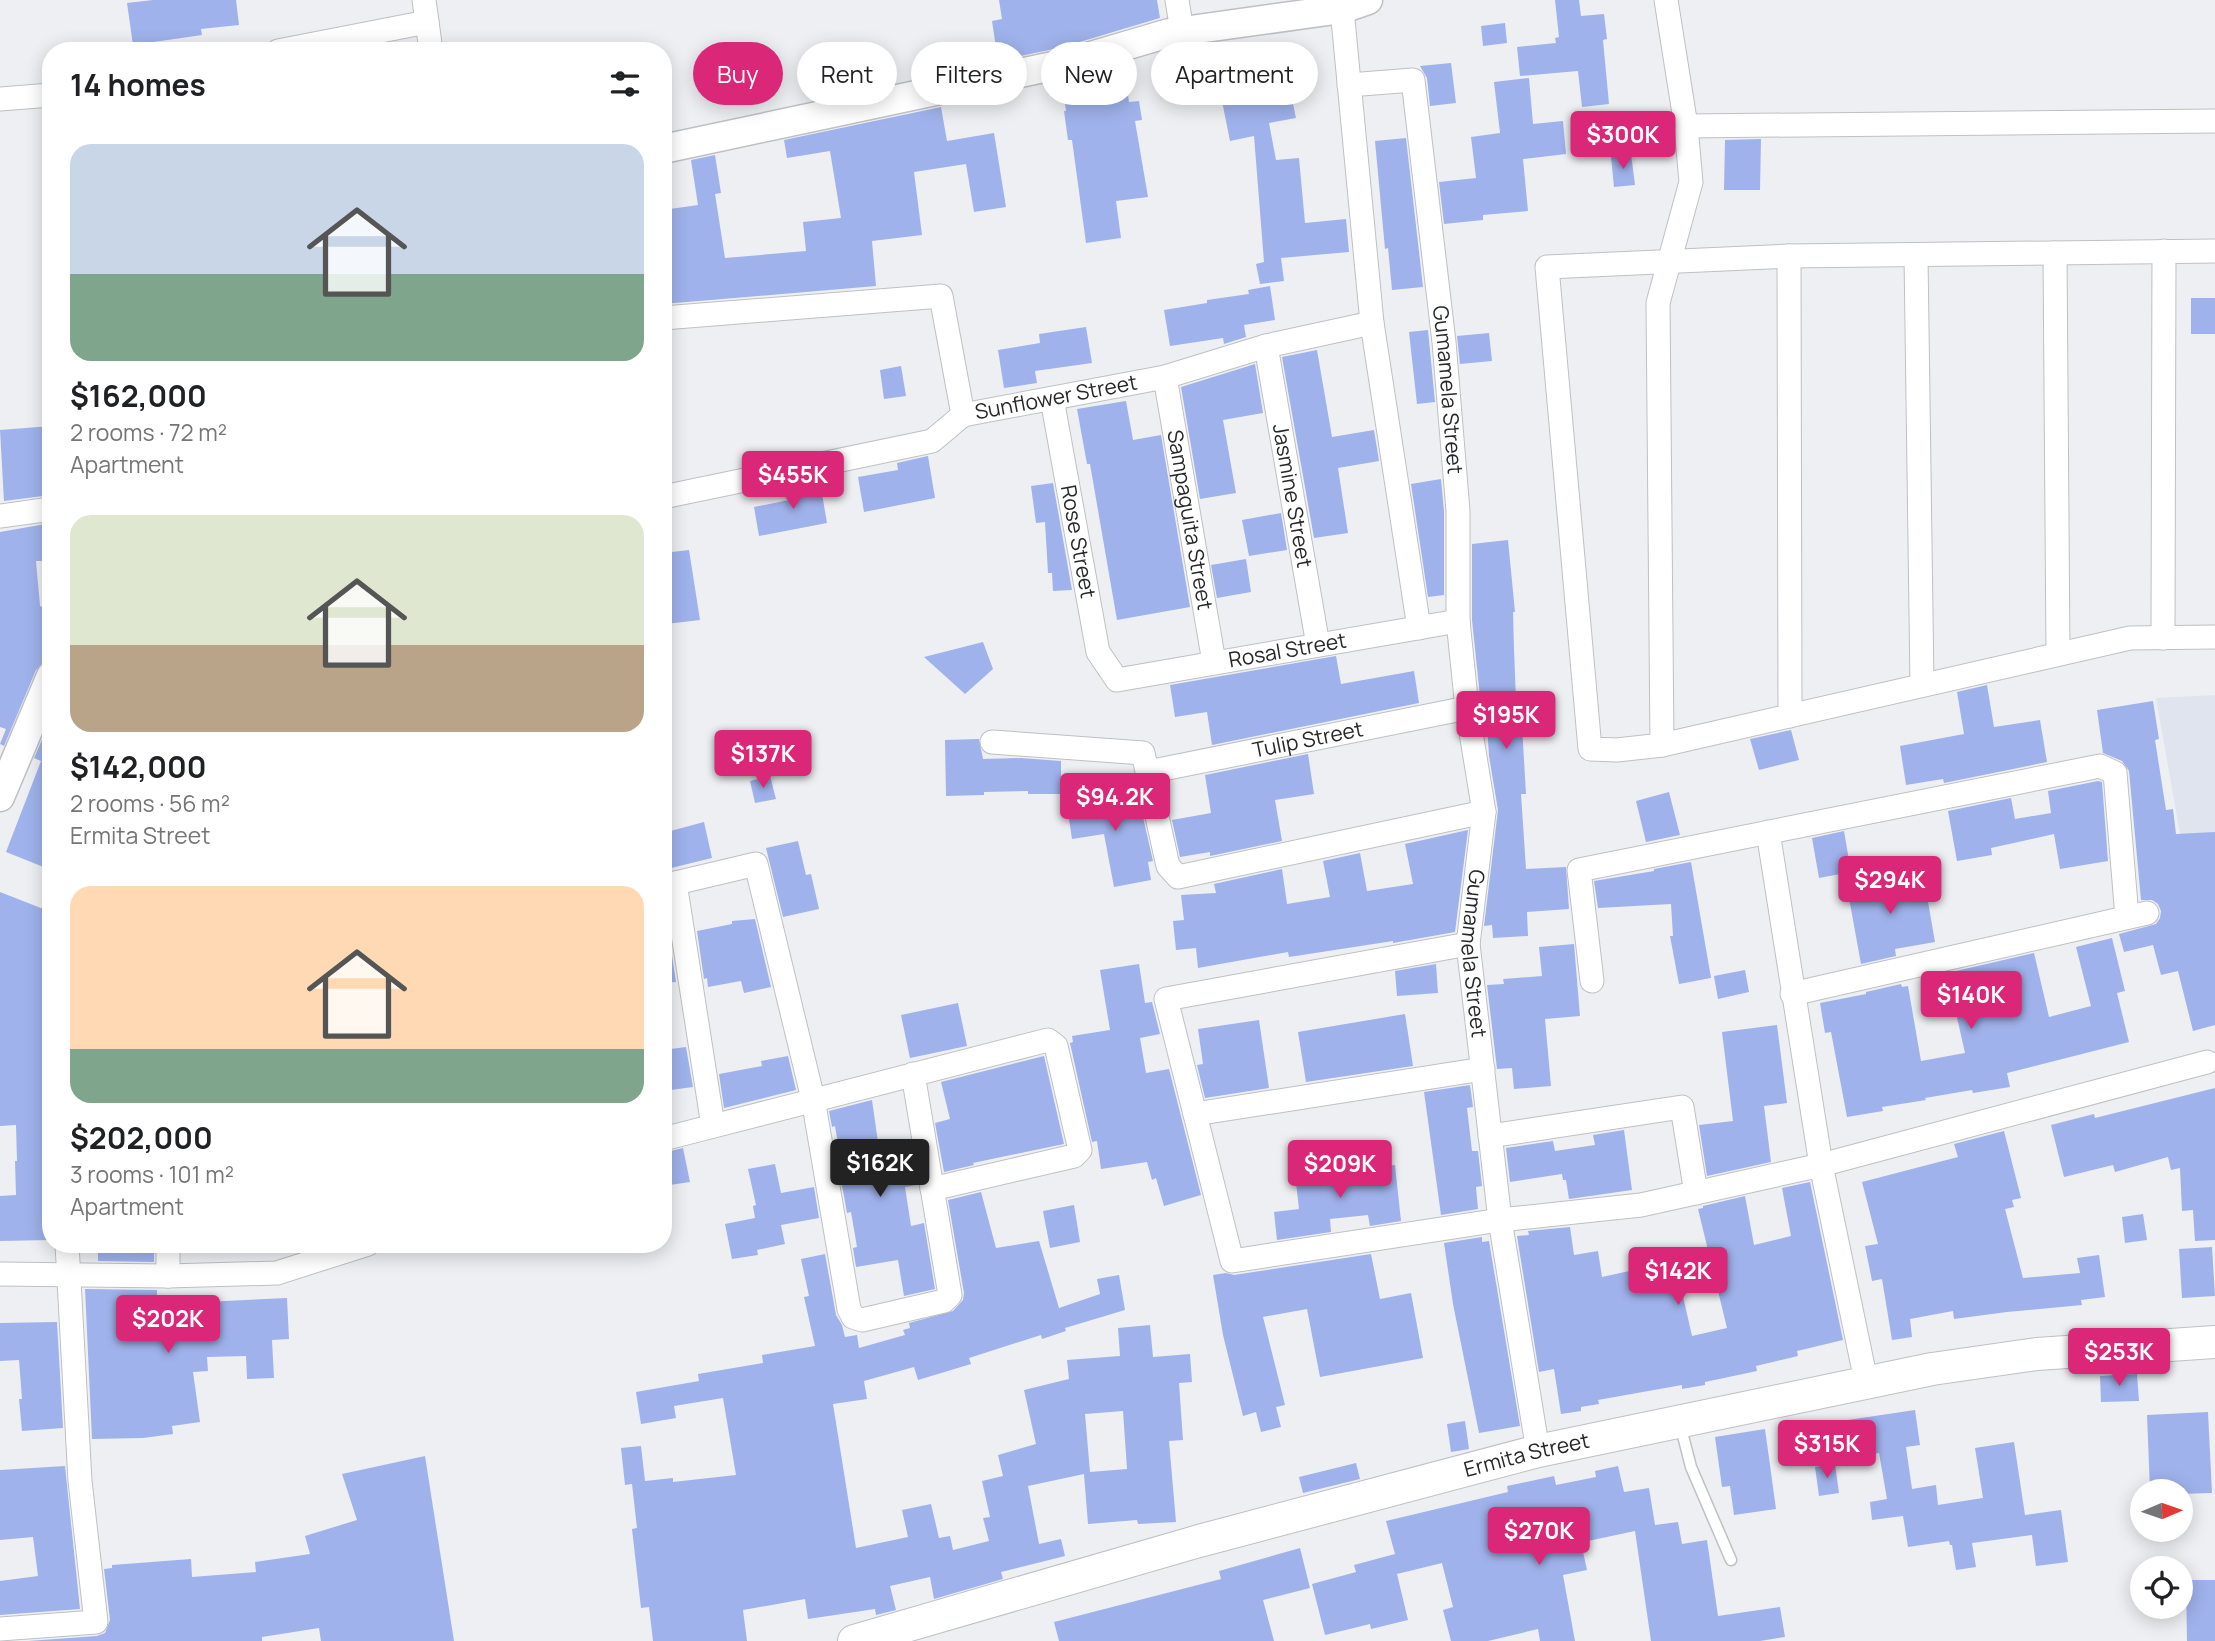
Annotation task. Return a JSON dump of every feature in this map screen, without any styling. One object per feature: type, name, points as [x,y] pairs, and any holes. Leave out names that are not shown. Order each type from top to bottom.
[{"type":"main road","name":"Ermita Street","points":[[854,1641],[1199,1541],[1538,1451],[1932,1369],[2037,1354],[2215,1342]]},
{"type":"street","points":[[1177,0],[1182,31]]},
{"type":"street","points":[[672,147],[1067,63],[1169,33],[1342,9],[1368,0]]},
{"type":"street","points":[[1661,745],[1658,303],[1690,183],[1686,126],[1666,0]]},
{"type":"street","points":[[1342,9],[1372,323],[1419,628]]},
{"type":"street","points":[[311,42],[425,11],[430,42]]},
{"type":"street","name":"Gumamela Street","points":[[1349,85],[1413,80],[1444,342],[1458,511],[1458,621],[1466,708],[1484,812],[1468,944],[1500,1220],[1538,1451]]},
{"type":"street","points":[[0,99],[42,96]]},
{"type":"street","points":[[1686,126],[2215,121]]},
{"type":"street","points":[[2163,638],[2164,251]]},
{"type":"street","points":[[2215,251],[1789,256],[1547,267],[1590,749],[1617,750],[1661,745],[2130,638],[2215,637]]},
{"type":"street","points":[[2055,253],[2058,654]]},
{"type":"street","points":[[1789,256],[1790,716]]},
{"type":"street","points":[[1916,256],[1922,685]]},
{"type":"street","points":[[672,317],[941,296],[963,415]]},
{"type":"street","name":"Sunflower Street","points":[[672,495],[932,441],[963,415],[1165,377],[1266,346],[1372,323]]},
{"type":"street","name":"Jasmine Street","points":[[1266,346],[1318,645]]},
{"type":"street","name":"Sampaguita Street","points":[[1165,377],[1213,662]]},
{"type":"street","name":"Rose Street","points":[[1052,399],[1097,653],[1117,680]]},
{"type":"street","points":[[0,516],[42,510]]},
{"type":"street","name":"Rosal Street","points":[[1117,680],[1458,621]]},
{"type":"street","points":[[0,797],[42,697]]},
{"type":"street","name":"Tulip Street","points":[[1147,772],[1466,708]]},
{"type":"street","points":[[992,742],[1143,753],[1168,866],[1178,877],[1484,812]]},
{"type":"street","points":[[1592,981],[1579,870],[2100,766],[2115,773],[2137,915],[1792,994]]},
{"type":"street","points":[[1768,832],[1821,1165],[1866,1381]]},
{"type":"street","points":[[672,884],[756,864],[813,1099],[845,1293],[853,1317],[862,1320],[944,1301],[950,1295],[913,1074]]},
{"type":"street","points":[[672,901],[713,1126]]},
{"type":"street","points":[[1468,944],[1166,999],[1232,1261],[1500,1220],[1641,1205],[1821,1165],[2207,1062]]},
{"type":"street","points":[[672,1137],[1048,1040],[1056,1046],[1080,1150],[1074,1156],[932,1189]]},
{"type":"street","points":[[1195,1114],[1483,1069]]},
{"type":"street","points":[[1490,1136],[1682,1107],[1696,1193]]},
{"type":"street","points":[[0,1629],[96,1622],[80,1481],[67,1253]]},
{"type":"street","points":[[168,1253],[168,1276]]},
{"type":"street","points":[[0,1274],[68,1277],[277,1273],[340,1253]]},
{"type":"lane","points":[[1679,1421],[1691,1467],[1731,1560]]},
{"type":"shaded area","points":[[2215,695],[2215,1004],[2156,698]]},
{"type":"building","points":[[153,0],[236,0],[239,25],[201,29],[202,35],[154,42],[133,42],[127,3]]},
{"type":"building","points":[[999,0],[1157,0],[1160,18],[1080,42],[1041,42],[1041,52],[1027,55],[1027,42],[995,42],[992,21],[1002,19]]},
{"type":"building","points":[[1555,0],[1579,0],[1581,16],[1604,14],[1607,39],[1603,40],[1609,104],[1582,107],[1578,71],[1520,76],[1517,47],[1556,43],[1555,38],[1559,37]]},
{"type":"building","points":[[1505,23],[1507,43],[1483,46],[1481,26]]},
{"type":"building","points":[[1451,63],[1456,103],[1430,106],[1427,78],[1420,66]]},
{"type":"building","points":[[1529,78],[1533,124],[1563,121],[1566,154],[1523,159],[1528,211],[1483,215],[1483,220],[1444,224],[1439,182],[1476,178],[1471,137],[1500,133],[1494,82]]},
{"type":"building","points":[[1139,101],[1142,120],[1135,121],[1148,197],[1116,201],[1121,238],[1086,243],[1072,140],[1068,140],[1065,105],[1137,105]]},
{"type":"building","points":[[1223,105],[1293,105],[1296,118],[1269,123],[1276,160],[1299,158],[1305,223],[1346,219],[1349,252],[1281,258],[1284,281],[1260,284],[1256,264],[1264,262],[1254,136],[1230,141]]},
{"type":"building","points":[[941,107],[947,141],[994,133],[1006,207],[974,212],[966,164],[914,172],[922,235],[872,241],[876,286],[672,303],[672,209],[698,205],[691,160],[715,155],[721,193],[715,194],[725,258],[806,251],[803,222],[841,218],[830,151],[787,158],[784,140]]},
{"type":"building","points":[[1406,138],[1423,287],[1392,290],[1388,248],[1385,249],[1375,141]]},
{"type":"building","points":[[1761,139],[1760,190],[1724,190],[1725,140]]},
{"type":"building","points":[[1631,154],[1635,185],[1614,187],[1611,157]]},
{"type":"building","points":[[1270,286],[1275,320],[1244,325],[1246,337],[1224,344],[1223,338],[1170,346],[1164,310],[1249,294],[1248,290]]},
{"type":"building","points":[[2191,298],[2215,298],[2215,334],[2191,334]]},
{"type":"building","points":[[1086,327],[1092,363],[1035,371],[1037,383],[1004,388],[998,350],[1040,343],[1039,334]]},
{"type":"building","points":[[1428,330],[1435,402],[1417,404],[1409,332]]},
{"type":"building","points":[[1489,333],[1492,361],[1460,364],[1457,336]]},
{"type":"building","points":[[1317,350],[1332,437],[1374,430],[1379,461],[1338,468],[1348,533],[1314,538],[1282,357]]},
{"type":"building","points":[[1255,364],[1263,413],[1223,420],[1236,493],[1200,499],[1181,387]]},
{"type":"building","points":[[901,366],[906,396],[884,399],[880,370]]},
{"type":"building","points":[[1126,401],[1133,440],[1161,435],[1190,607],[1117,620],[1090,464],[1087,464],[1077,409]]},
{"type":"building","points":[[42,427],[42,496],[4,501],[0,430]]},
{"type":"building","points":[[928,456],[935,498],[864,512],[858,477],[898,470],[897,463]]},
{"type":"building","points":[[1441,479],[1444,512],[1444,595],[1428,597],[1411,484]]},
{"type":"building","points":[[820,482],[827,523],[759,536],[754,507],[789,500],[787,488]]},
{"type":"building","points":[[1053,483],[1072,590],[1053,591],[1052,573],[1048,573],[1045,522],[1036,523],[1031,486]]},
{"type":"building","points":[[1281,513],[1287,550],[1249,556],[1242,520]]},
{"type":"building","points":[[42,525],[42,561],[36,561],[42,607],[42,665],[36,670],[4,746],[0,744],[6,729],[0,727],[0,532]]},
{"type":"building","points":[[1508,540],[1515,612],[1517,726],[1522,726],[1526,794],[1521,794],[1526,869],[1566,867],[1569,909],[1527,912],[1528,936],[1493,938],[1492,925],[1484,926],[1498,810],[1487,724],[1484,725],[1481,706],[1472,620],[1472,544]]},
{"type":"building","points":[[689,550],[700,620],[672,623],[672,552]]},
{"type":"building","points":[[1246,559],[1251,592],[1217,598],[1211,565]]},
{"type":"building","points":[[983,642],[993,669],[965,694],[924,657]]},
{"type":"building","points":[[1336,656],[1341,684],[1414,671],[1419,703],[1212,745],[1207,712],[1175,717],[1170,685]]},
{"type":"building","points":[[1987,685],[1994,727],[2040,720],[2047,762],[1944,783],[1943,779],[1906,785],[1900,746],[1964,734],[1957,692]]},
{"type":"building","points":[[2153,701],[2159,739],[2155,740],[2166,810],[2173,809],[2176,834],[2215,832],[2215,1025],[2193,1031],[2178,971],[2161,975],[2153,945],[2124,952],[2119,934],[2156,924],[2161,911],[2158,904],[2152,900],[2141,900],[2129,771],[2122,761],[2103,753],[2097,710]]},
{"type":"building","points":[[1791,730],[1799,760],[1759,770],[1750,739]]},
{"type":"building","points":[[979,739],[983,759],[1061,761],[1061,794],[1028,794],[1028,791],[946,796],[945,740]]},
{"type":"building","points":[[42,740],[42,866],[6,852],[41,761],[34,758]]},
{"type":"building","points":[[1308,754],[1314,794],[1275,800],[1282,841],[1210,856],[1210,852],[1180,857],[1172,820],[1211,813],[1205,775]]},
{"type":"building","points":[[770,776],[776,799],[755,803],[750,781]]},
{"type":"building","points":[[2102,782],[2108,861],[2060,869],[2054,834],[1991,848],[1992,855],[1957,861],[1948,811],[2011,798],[2015,819],[2051,813],[2048,791]]},
{"type":"building","points":[[1137,791],[1153,861],[1148,862],[1151,880],[1114,887],[1104,834],[1072,839],[1066,799]]},
{"type":"building","points":[[1669,792],[1680,835],[1646,842],[1636,801]]},
{"type":"building","points":[[704,822],[712,858],[672,868],[672,831]]},
{"type":"building","points":[[1468,830],[1455,932],[1289,957],[1288,952],[1198,968],[1196,948],[1176,950],[1173,921],[1184,920],[1181,895],[1216,893],[1214,884],[1282,869],[1287,904],[1330,897],[1323,861],[1360,853],[1367,891],[1413,884],[1405,844]]},
{"type":"building","points":[[1844,831],[1851,872],[1819,878],[1812,838]]},
{"type":"building","points":[[798,841],[806,875],[811,874],[819,909],[783,917],[766,848]]},
{"type":"building","points":[[1691,862],[1711,978],[1679,984],[1670,936],[1673,936],[1671,904],[1598,908],[1594,881]]},
{"type":"building","points":[[1923,873],[1935,942],[1895,949],[1896,956],[1861,964],[1847,887]]},
{"type":"building","points":[[0,892],[42,908],[42,1240],[0,1241],[0,1196],[16,1195],[17,1161],[16,1125],[0,1126]]},
{"type":"building","points":[[755,919],[771,987],[744,993],[741,981],[708,987],[707,978],[704,979],[697,931],[732,924],[732,921]]},
{"type":"building","points":[[2112,938],[2125,991],[2117,993],[2129,1042],[2007,1073],[2010,1087],[1925,1098],[1926,1100],[1882,1107],[1883,1111],[1847,1117],[1831,1032],[1825,1033],[1820,1003],[1901,984],[1902,987],[1908,986],[1921,1061],[1965,1053],[1947,973],[2034,953],[2049,1017],[2091,1006],[2076,947]]},
{"type":"building","points":[[1574,944],[1580,1016],[1545,1019],[1551,1086],[1514,1089],[1512,1068],[1497,1069],[1487,985],[1504,984],[1503,979],[1542,976],[1539,947]]},
{"type":"building","points":[[672,956],[676,982],[672,982]]},
{"type":"building","points":[[1139,964],[1145,1003],[1152,1002],[1160,1034],[1140,1038],[1146,1073],[1169,1069],[1201,1195],[1164,1206],[1156,1178],[1152,1180],[1147,1162],[1101,1169],[1097,1141],[1092,1142],[1070,1043],[1073,1042],[1072,1036],[1110,1030],[1100,970]]},
{"type":"building","points":[[1436,964],[1438,993],[1397,996],[1395,971]]},
{"type":"building","points":[[1745,970],[1749,992],[1718,999],[1714,976]]},
{"type":"building","points":[[958,1003],[967,1046],[910,1058],[901,1015]]},
{"type":"building","points":[[1405,1014],[1413,1066],[1306,1082],[1298,1032]]},
{"type":"building","points":[[1259,1020],[1269,1088],[1205,1098],[1197,1065],[1203,1064],[1198,1029]]},
{"type":"building","points":[[1777,1025],[1787,1103],[1764,1106],[1771,1162],[1707,1176],[1699,1125],[1733,1121],[1722,1032]]},
{"type":"building","points":[[686,1047],[693,1087],[672,1090],[672,1049]]},
{"type":"building","points":[[788,1056],[796,1090],[724,1108],[719,1074],[762,1066],[761,1061]]},
{"type":"building","points":[[1044,1056],[1064,1144],[973,1163],[974,1165],[944,1172],[935,1123],[950,1119],[941,1082]]},
{"type":"building","points":[[1470,1085],[1473,1107],[1467,1108],[1472,1151],[1478,1151],[1482,1186],[1476,1187],[1478,1209],[1441,1215],[1424,1092]]},
{"type":"building","points":[[2215,1088],[2215,1240],[2195,1241],[2193,1210],[2182,1211],[2180,1168],[2171,1170],[2168,1157],[2115,1172],[2113,1165],[2064,1177],[2051,1125],[2094,1114],[2095,1118]]},
{"type":"building","points":[[872,1100],[880,1156],[912,1151],[917,1185],[905,1187],[911,1226],[924,1223],[935,1289],[904,1296],[898,1260],[856,1267],[853,1248],[857,1247],[851,1212],[847,1213],[835,1126],[832,1127],[829,1111]]},
{"type":"building","points":[[1624,1130],[1632,1190],[1569,1199],[1566,1180],[1563,1180],[1562,1174],[1510,1182],[1506,1148],[1553,1141],[1555,1151],[1595,1145],[1593,1135]]},
{"type":"building","points":[[2004,1131],[2021,1198],[2012,1200],[2014,1207],[2005,1209],[2023,1278],[2080,1273],[2077,1258],[2099,1255],[2105,1297],[2081,1300],[2082,1305],[1954,1319],[1953,1311],[1910,1319],[1912,1337],[1892,1340],[1882,1279],[1872,1281],[1865,1246],[1878,1244],[1862,1182],[1958,1157],[1954,1144]]},
{"type":"building","points":[[683,1148],[690,1182],[672,1185],[672,1151]]},
{"type":"building","points":[[775,1164],[781,1193],[814,1187],[819,1218],[781,1225],[785,1244],[757,1250],[758,1255],[732,1259],[725,1224],[755,1218],[753,1206],[756,1205],[748,1169]]},
{"type":"building","points":[[1395,1165],[1401,1221],[1370,1226],[1368,1215],[1330,1219],[1331,1232],[1277,1240],[1274,1212],[1299,1209],[1295,1174],[1356,1166],[1357,1169]]},
{"type":"building","points":[[1810,1182],[1843,1340],[1797,1351],[1798,1356],[1756,1366],[1757,1371],[1705,1382],[1705,1385],[1682,1389],[1682,1385],[1598,1400],[1599,1404],[1581,1407],[1581,1411],[1561,1414],[1554,1369],[1539,1372],[1517,1236],[1529,1235],[1528,1231],[1570,1227],[1574,1255],[1598,1251],[1602,1277],[1675,1261],[1692,1336],[1727,1328],[1698,1209],[1745,1196],[1754,1245],[1791,1236],[1782,1188]]},
{"type":"building","points":[[981,1192],[996,1248],[1039,1241],[1059,1308],[1100,1294],[1097,1279],[1119,1275],[1125,1310],[1065,1328],[1066,1331],[1042,1339],[1041,1335],[969,1358],[971,1364],[918,1380],[914,1367],[864,1381],[867,1399],[833,1404],[856,1548],[908,1537],[902,1510],[931,1504],[939,1538],[950,1536],[953,1550],[989,1541],[983,1518],[990,1517],[982,1481],[1003,1476],[998,1455],[1036,1444],[1024,1390],[1069,1379],[1067,1360],[1120,1356],[1118,1328],[1150,1325],[1153,1357],[1190,1354],[1192,1382],[1179,1383],[1183,1440],[1169,1441],[1176,1522],[1138,1524],[1137,1520],[1088,1524],[1084,1474],[1028,1486],[1039,1544],[1061,1539],[1065,1556],[1001,1572],[1003,1579],[934,1599],[930,1577],[890,1586],[896,1610],[876,1615],[875,1609],[808,1619],[805,1599],[743,1610],[747,1641],[653,1641],[649,1607],[641,1608],[632,1529],[637,1528],[632,1484],[625,1485],[621,1448],[641,1446],[645,1481],[673,1478],[673,1482],[736,1475],[723,1398],[674,1406],[676,1418],[641,1424],[636,1392],[699,1381],[698,1374],[763,1363],[762,1355],[815,1346],[804,1297],[809,1296],[801,1259],[825,1254],[836,1315],[845,1337],[857,1335],[859,1348],[905,1335],[903,1330],[910,1328],[909,1323],[953,1311],[963,1300],[964,1293],[948,1200]],"holes":[[[1123,1411],[1127,1469],[1090,1472],[1085,1414]]]},
{"type":"building","points":[[1074,1205],[1080,1242],[1050,1248],[1043,1211]]},
{"type":"building","points":[[2143,1214],[2147,1240],[2125,1243],[2122,1217]]},
{"type":"building","points":[[1482,1237],[1482,1242],[1489,1241],[1520,1426],[1479,1433],[1453,1304],[1444,1243]]},
{"type":"building","points":[[2212,1247],[2215,1296],[2182,1298],[2179,1249]]},
{"type":"building","points":[[98,1253],[154,1253],[154,1262],[98,1261]]},
{"type":"building","points":[[1371,1254],[1380,1299],[1411,1293],[1423,1358],[1320,1377],[1307,1309],[1263,1317],[1285,1405],[1276,1407],[1281,1427],[1261,1432],[1256,1412],[1243,1416],[1223,1335],[1213,1275],[1234,1275]]},
{"type":"building","points":[[85,1289],[157,1290],[157,1298],[205,1296],[205,1302],[287,1298],[289,1339],[272,1340],[274,1378],[247,1379],[246,1356],[207,1357],[208,1371],[193,1372],[200,1422],[172,1426],[173,1434],[143,1438],[92,1439]]},
{"type":"building","points":[[57,1322],[63,1428],[22,1431],[19,1360],[0,1361],[0,1323]]},
{"type":"building","points":[[2137,1374],[2139,1401],[2101,1402],[2100,1376]]},
{"type":"building","points":[[1915,1410],[1920,1445],[1906,1447],[1912,1489],[1936,1485],[1938,1505],[1983,1498],[1975,1448],[2014,1442],[2025,1515],[2061,1510],[2068,1562],[2036,1566],[2032,1535],[1972,1543],[1976,1567],[1956,1570],[1949,1541],[1908,1547],[1903,1516],[1872,1520],[1870,1502],[1887,1499],[1879,1453],[1827,1460],[1821,1424]]},
{"type":"building","points":[[2208,1412],[2212,1493],[2193,1494],[2193,1479],[2150,1479],[2147,1415]]},
{"type":"building","points":[[1465,1421],[1469,1449],[1451,1452],[1447,1424]]},
{"type":"building","points":[[1765,1429],[1776,1509],[1734,1515],[1730,1486],[1722,1487],[1715,1437]]},
{"type":"building","points":[[425,1456],[454,1641],[321,1641],[319,1628],[262,1637],[262,1641],[28,1641],[97,1636],[105,1633],[110,1620],[104,1569],[112,1568],[112,1565],[191,1559],[192,1577],[256,1572],[255,1562],[310,1554],[305,1536],[357,1520],[342,1474]]},
{"type":"building","points":[[1356,1463],[1360,1479],[1303,1493],[1299,1477]]},
{"type":"building","points":[[1835,1464],[1839,1493],[1819,1496],[1815,1467]]},
{"type":"building","points":[[65,1466],[80,1609],[0,1615],[0,1581],[38,1576],[33,1537],[0,1540],[0,1470]]},
{"type":"building","points":[[1618,1466],[1624,1492],[1649,1488],[1655,1525],[1678,1522],[1682,1544],[1707,1540],[1718,1616],[1780,1607],[1785,1637],[1760,1641],[1651,1641],[1635,1531],[1588,1541],[1589,1545],[1582,1547],[1587,1570],[1563,1575],[1575,1641],[1540,1641],[1538,1629],[1488,1641],[1451,1641],[1443,1610],[1453,1607],[1442,1563],[1397,1574],[1408,1620],[1371,1629],[1370,1624],[1325,1635],[1312,1584],[1356,1572],[1354,1565],[1395,1554],[1386,1521],[1508,1492],[1507,1486],[1554,1476],[1556,1485],[1596,1477],[1595,1471]]},
{"type":"building","points":[[1300,1548],[1310,1588],[1263,1600],[1274,1641],[1059,1641],[1054,1622],[1221,1579],[1219,1571]]},
{"type":"building","points":[[2193,1580],[2215,1580],[2215,1641],[2187,1641],[2187,1619],[2193,1619]]}]
